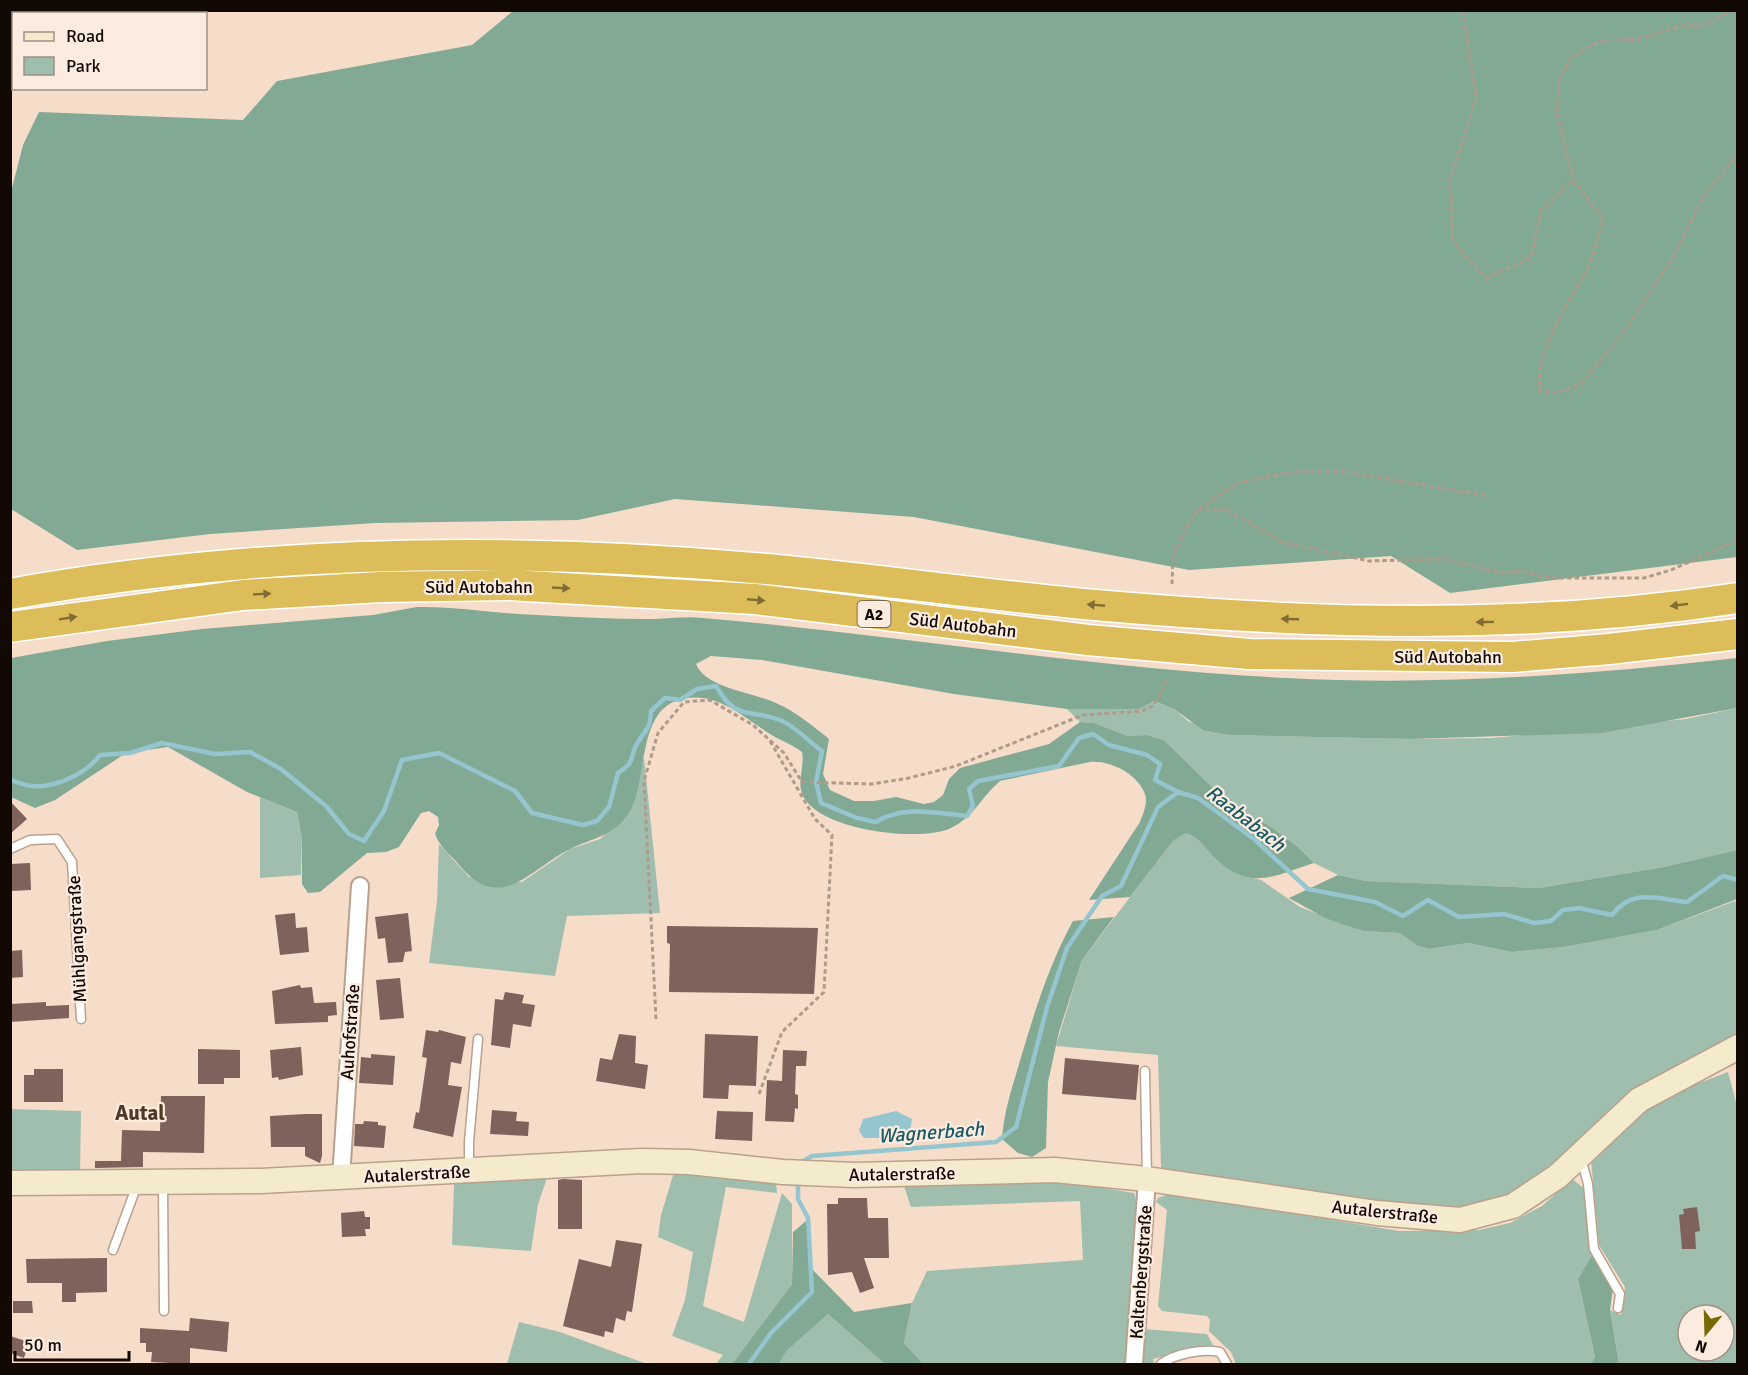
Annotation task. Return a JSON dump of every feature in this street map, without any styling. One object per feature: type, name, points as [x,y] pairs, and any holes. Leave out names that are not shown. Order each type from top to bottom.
[{"type":"highway","name":"Süd Autobahn","points":[[10,594],[240,562],[511,553],[764,568],[1091,605],[1252,618],[1413,622],[1512,621],[1608,614],[1737,597]]},
{"type":"highway","name":"Süd Autobahn","points":[[10,627],[243,595],[381,587],[509,585],[755,599],[1088,640],[1249,654],[1512,657],[1609,649],[1737,634]]},
{"type":"main road","name":"Autalerstraße","points":[[10,1183],[341,1178],[642,1161],[689,1162],[812,1174],[1055,1170],[1147,1179],[1377,1213],[1460,1220],[1513,1206],[1558,1176],[1639,1100],[1737,1047]]},
{"type":"street","name":"Auhofstraße","points":[[341,1178],[360,886]]},
{"type":"street","name":"Kaltenbergstraße","points":[[1134,1365],[1147,1179]]},
{"type":"lane","name":"Mühlgangstraße","points":[[10,849],[30,840],[57,839],[72,862],[81,1019]]},
{"type":"lane","points":[[469,1172],[469,1142],[478,1039]]},
{"type":"lane","points":[[1145,1071],[1147,1179]]},
{"type":"lane","points":[[1580,1155],[1588,1184],[1594,1249],[1620,1294],[1617,1308]]},
{"type":"lane","points":[[113,1250],[138,1181]]},
{"type":"lane","points":[[164,1182],[164,1311]]},
{"type":"lane","points":[[1161,1365],[1171,1358],[1212,1350],[1220,1352],[1227,1365]]},
{"type":"path","points":[[1463,10],[1476,98],[1450,181],[1453,242],[1486,278],[1531,258],[1541,210],[1573,179]]},
{"type":"path","points":[[1734,10],[1701,26],[1682,26],[1638,39],[1600,41],[1571,57],[1559,80],[1557,114],[1573,179],[1603,218],[1598,241],[1586,271],[1553,332],[1538,374],[1540,391],[1557,393],[1582,383],[1628,326],[1672,259],[1705,194],[1737,154]]},
{"type":"path","points":[[1172,584],[1173,556],[1182,534],[1198,510],[1238,483],[1297,471],[1340,471],[1488,496]]},
{"type":"path","points":[[1198,510],[1227,510],[1282,542],[1370,561],[1447,560],[1500,573],[1520,571],[1551,578],[1644,579],[1671,570],[1737,540]]},
{"type":"path","points":[[656,1019],[644,781],[658,733],[684,702],[710,700],[753,726],[784,753],[802,782],[872,784],[909,778],[956,766],[1083,715],[1142,711],[1153,706],[1167,680]]},
{"type":"path","points":[[759,1094],[782,1032],[824,992],[832,835],[815,819],[768,739]]},
{"type":"green space","points":[[513,11],[1737,11],[1737,557],[1450,593],[1391,556],[1189,570],[914,517],[675,499],[578,520],[375,523],[210,534],[77,550],[11,509],[11,192],[23,145],[39,112],[243,120],[277,81],[472,45]]},
{"type":"green space","points":[[417,607],[593,618],[703,618],[1140,667],[1286,678],[1456,680],[1568,674],[1737,658],[1737,708],[1601,733],[1410,739],[1229,735],[1203,730],[1174,709],[1154,701],[1138,709],[1067,709],[954,694],[762,660],[711,656],[696,664],[701,672],[720,684],[785,707],[829,739],[823,774],[830,790],[854,801],[874,801],[896,797],[924,804],[934,802],[943,795],[949,779],[960,768],[1049,744],[1080,722],[1094,723],[1128,736],[1147,735],[1164,740],[1226,801],[1271,827],[1298,847],[1314,863],[1274,876],[1251,878],[1239,875],[1227,868],[1199,840],[1186,833],[1173,841],[1130,897],[1089,900],[1140,822],[1145,808],[1146,798],[1141,787],[1136,780],[1122,770],[1106,763],[1090,762],[1000,781],[966,818],[951,828],[916,834],[869,830],[826,816],[811,806],[801,788],[802,752],[728,707],[704,698],[676,701],[664,708],[655,719],[649,734],[635,798],[630,811],[618,826],[570,849],[516,883],[503,887],[489,887],[475,880],[460,866],[437,839],[435,834],[439,825],[438,817],[429,811],[421,813],[399,847],[386,852],[367,853],[320,892],[308,893],[302,884],[302,838],[297,812],[247,792],[168,747],[126,753],[55,800],[35,808],[11,797],[11,658],[107,641],[202,629],[373,615]]},
{"type":"green space","points":[[1153,701],[1174,709],[1188,721],[1229,735],[1410,739],[1492,738],[1686,719],[1737,708],[1737,850],[1664,867],[1539,888],[1366,881],[1338,875],[1314,863],[1298,847],[1271,827],[1226,801],[1164,740],[1147,735],[1128,736],[1094,723],[1080,722],[1067,709],[1137,709]]},
{"type":"green space","points":[[644,757],[660,913],[567,916],[555,976],[429,963],[437,901],[439,844],[469,877],[522,882],[570,849],[600,839],[630,811]]},
{"type":"green space","points":[[260,797],[297,812],[302,838],[301,875],[260,878]]},
{"type":"green space","points":[[1186,833],[1200,838],[1210,853],[1241,875],[1261,880],[1300,907],[1363,931],[1401,933],[1418,946],[1429,949],[1468,943],[1512,952],[1564,947],[1657,930],[1735,901],[1737,904],[1737,1040],[1539,1178],[1492,1203],[1454,1210],[1408,1209],[1161,1168],[1158,1055],[1056,1046],[1082,960],[1173,841]]},
{"type":"green space","points":[[1737,850],[1737,899],[1657,930],[1564,947],[1512,952],[1468,943],[1429,949],[1418,946],[1400,933],[1363,931],[1325,918],[1289,898],[1338,875],[1366,881],[1539,888],[1664,867]]},
{"type":"green space","points":[[1114,917],[1082,960],[1059,1032],[1048,1082],[1046,1148],[1032,1157],[1018,1153],[1002,1139],[1005,1117],[1027,1037],[1050,969],[1073,921]]},
{"type":"green space","points":[[1728,1072],[1738,1110],[1737,1364],[1619,1364],[1610,1310],[1621,1315],[1625,1287],[1599,1245],[1591,1160],[1637,1116],[1678,1091]]},
{"type":"green space","points":[[10,1109],[81,1111],[80,1173],[11,1176]]},
{"type":"green space","points":[[674,1172],[776,1183],[777,1193],[726,1187],[703,1306],[744,1322],[782,1193],[792,1204],[792,1284],[732,1364],[716,1364],[723,1355],[672,1336],[685,1300],[693,1252],[658,1237],[661,1215]]},
{"type":"green space","points":[[547,1178],[538,1204],[531,1251],[452,1245],[454,1183]]},
{"type":"green space","points":[[1572,1179],[1585,1189],[1592,1255],[1578,1279],[1595,1357],[1591,1364],[1236,1364],[1231,1352],[1209,1331],[1210,1320],[1207,1316],[1162,1311],[1158,1306],[1167,1210],[1156,1202],[1158,1198],[1172,1193],[1399,1231],[1479,1230],[1510,1223],[1542,1206]]},
{"type":"green space","points":[[1065,1182],[1134,1193],[1138,1208],[1125,1364],[923,1364],[904,1343],[912,1303],[927,1271],[1083,1260],[1080,1201],[911,1207],[903,1183]]},
{"type":"green space","points":[[806,1221],[812,1269],[854,1312],[912,1303],[904,1343],[923,1364],[885,1364],[828,1314],[786,1351],[779,1364],[732,1364],[792,1284],[793,1232]]},
{"type":"green space","points":[[1592,1255],[1614,1280],[1610,1310],[1619,1364],[1591,1364],[1595,1357],[1578,1279]]},
{"type":"green space","points":[[828,1314],[885,1364],[779,1364],[785,1351]]},
{"type":"green space","points":[[519,1322],[560,1332],[647,1364],[507,1364]]},
{"type":"green space","points":[[1144,1329],[1207,1334],[1213,1345],[1153,1359],[1154,1364],[1141,1364]]},
{"type":"water","points":[[896,1111],[912,1119],[910,1131],[887,1138],[864,1138],[859,1131],[863,1119]]},
{"type":"building","points":[[10,801],[27,819],[10,834]]},
{"type":"building","points":[[30,863],[31,890],[10,891],[10,864]]},
{"type":"building","points":[[295,913],[296,928],[307,927],[309,952],[280,955],[275,915]]},
{"type":"building","points":[[408,913],[412,951],[405,952],[403,962],[388,963],[385,938],[378,939],[375,917]]},
{"type":"building","points":[[667,926],[818,928],[814,994],[669,992],[670,944],[667,943]]},
{"type":"building","points":[[22,950],[23,977],[10,978],[10,951]]},
{"type":"building","points":[[400,978],[404,1018],[380,1020],[376,980]]},
{"type":"building","points":[[300,985],[301,988],[312,987],[314,1003],[336,1002],[337,1015],[328,1016],[328,1022],[275,1024],[272,991]]},
{"type":"building","points":[[505,992],[524,995],[522,1003],[535,1005],[531,1027],[513,1024],[510,1048],[491,1045],[495,999],[503,1000]]},
{"type":"building","points":[[46,1002],[46,1006],[69,1005],[69,1018],[10,1022],[10,1004]]},
{"type":"building","points":[[426,1030],[438,1032],[439,1030],[466,1037],[461,1064],[451,1062],[448,1085],[462,1087],[453,1137],[413,1128],[416,1112],[419,1113],[427,1058],[422,1057]]},
{"type":"building","points":[[619,1034],[636,1036],[635,1063],[648,1065],[645,1089],[596,1081],[600,1058],[612,1060]]},
{"type":"building","points":[[705,1034],[758,1036],[756,1086],[729,1085],[728,1099],[703,1098]]},
{"type":"building","points":[[301,1047],[303,1075],[279,1080],[278,1077],[272,1078],[270,1050]]},
{"type":"building","points":[[198,1049],[240,1050],[240,1078],[224,1078],[224,1084],[198,1084]]},
{"type":"building","points":[[783,1050],[807,1051],[806,1066],[796,1066],[795,1094],[798,1095],[798,1109],[795,1108],[794,1122],[765,1121],[767,1080],[782,1081]]},
{"type":"building","points":[[371,1054],[395,1056],[393,1085],[359,1083],[361,1057],[371,1058]]},
{"type":"building","points":[[1065,1058],[1139,1065],[1136,1100],[1062,1094]]},
{"type":"building","points":[[34,1069],[63,1069],[63,1102],[24,1102],[24,1075],[34,1075]]},
{"type":"building","points":[[161,1096],[205,1096],[204,1153],[143,1152],[143,1167],[95,1168],[95,1161],[121,1161],[122,1130],[160,1131]]},
{"type":"building","points":[[492,1110],[517,1112],[516,1121],[529,1122],[528,1136],[490,1134]]},
{"type":"building","points":[[717,1111],[753,1112],[752,1141],[715,1139]]},
{"type":"building","points":[[322,1114],[320,1163],[305,1156],[305,1147],[271,1147],[270,1116]]},
{"type":"building","points":[[364,1121],[378,1122],[378,1125],[386,1126],[384,1148],[354,1146],[355,1124],[363,1124]]},
{"type":"building","points":[[558,1180],[582,1180],[582,1229],[558,1229]]},
{"type":"building","points":[[838,1198],[867,1198],[868,1218],[888,1218],[889,1258],[864,1258],[874,1288],[860,1293],[852,1272],[828,1275],[827,1204],[838,1204]]},
{"type":"building","points":[[1697,1207],[1700,1231],[1695,1232],[1696,1249],[1682,1249],[1679,1215],[1684,1214],[1683,1209]]},
{"type":"building","points":[[364,1211],[365,1217],[370,1217],[370,1229],[365,1229],[366,1236],[342,1237],[341,1213]]},
{"type":"building","points":[[616,1240],[642,1244],[632,1312],[627,1311],[625,1321],[616,1318],[613,1333],[605,1331],[604,1337],[563,1326],[579,1259],[611,1267]]},
{"type":"building","points":[[107,1258],[107,1292],[76,1293],[76,1302],[62,1302],[62,1283],[27,1283],[26,1259]]},
{"type":"building","points":[[13,1301],[32,1301],[33,1313],[13,1313]]},
{"type":"building","points":[[190,1318],[229,1322],[227,1352],[190,1348],[190,1364],[151,1362],[152,1352],[146,1352],[146,1343],[140,1343],[140,1328],[189,1331]]},
{"type":"building","points":[[10,1336],[29,1342],[24,1358],[10,1353]]},
{"type":"waterway","name":"Raababach","points":[[10,780],[30,786],[51,785],[79,773],[100,755],[130,753],[162,743],[215,754],[250,752],[281,769],[327,807],[349,834],[364,841],[384,811],[402,760],[439,753],[515,791],[532,813],[583,825],[597,821],[609,807],[618,773],[630,762],[635,747],[649,725],[651,711],[665,698],[680,700],[697,689],[716,686],[730,705],[744,712],[785,722],[822,751],[816,782],[821,803],[857,818],[876,822],[898,813],[909,812],[967,816],[973,806],[969,789],[978,781],[1059,766],[1079,738],[1093,734],[1109,745],[1147,755],[1160,764],[1155,780],[1178,792],[1198,798],[1254,839],[1308,889],[1375,902],[1403,916],[1428,900],[1459,917],[1504,914],[1534,923],[1551,921],[1563,910],[1579,908],[1612,915],[1628,901],[1637,898],[1687,902],[1723,876],[1738,880]]},
{"type":"waterway","name":"Wagnerbach","points":[[800,1163],[812,1156],[996,1142],[1016,1127],[1047,1007],[1067,948],[1102,896],[1121,886],[1158,807],[1178,792]]},
{"type":"waterway","name":"Wagnerbach","points":[[749,1364],[771,1333],[812,1292],[808,1218],[798,1199],[798,1180]]},
{"type":"district","name":"Autal","points":[[140,1113]]}]
